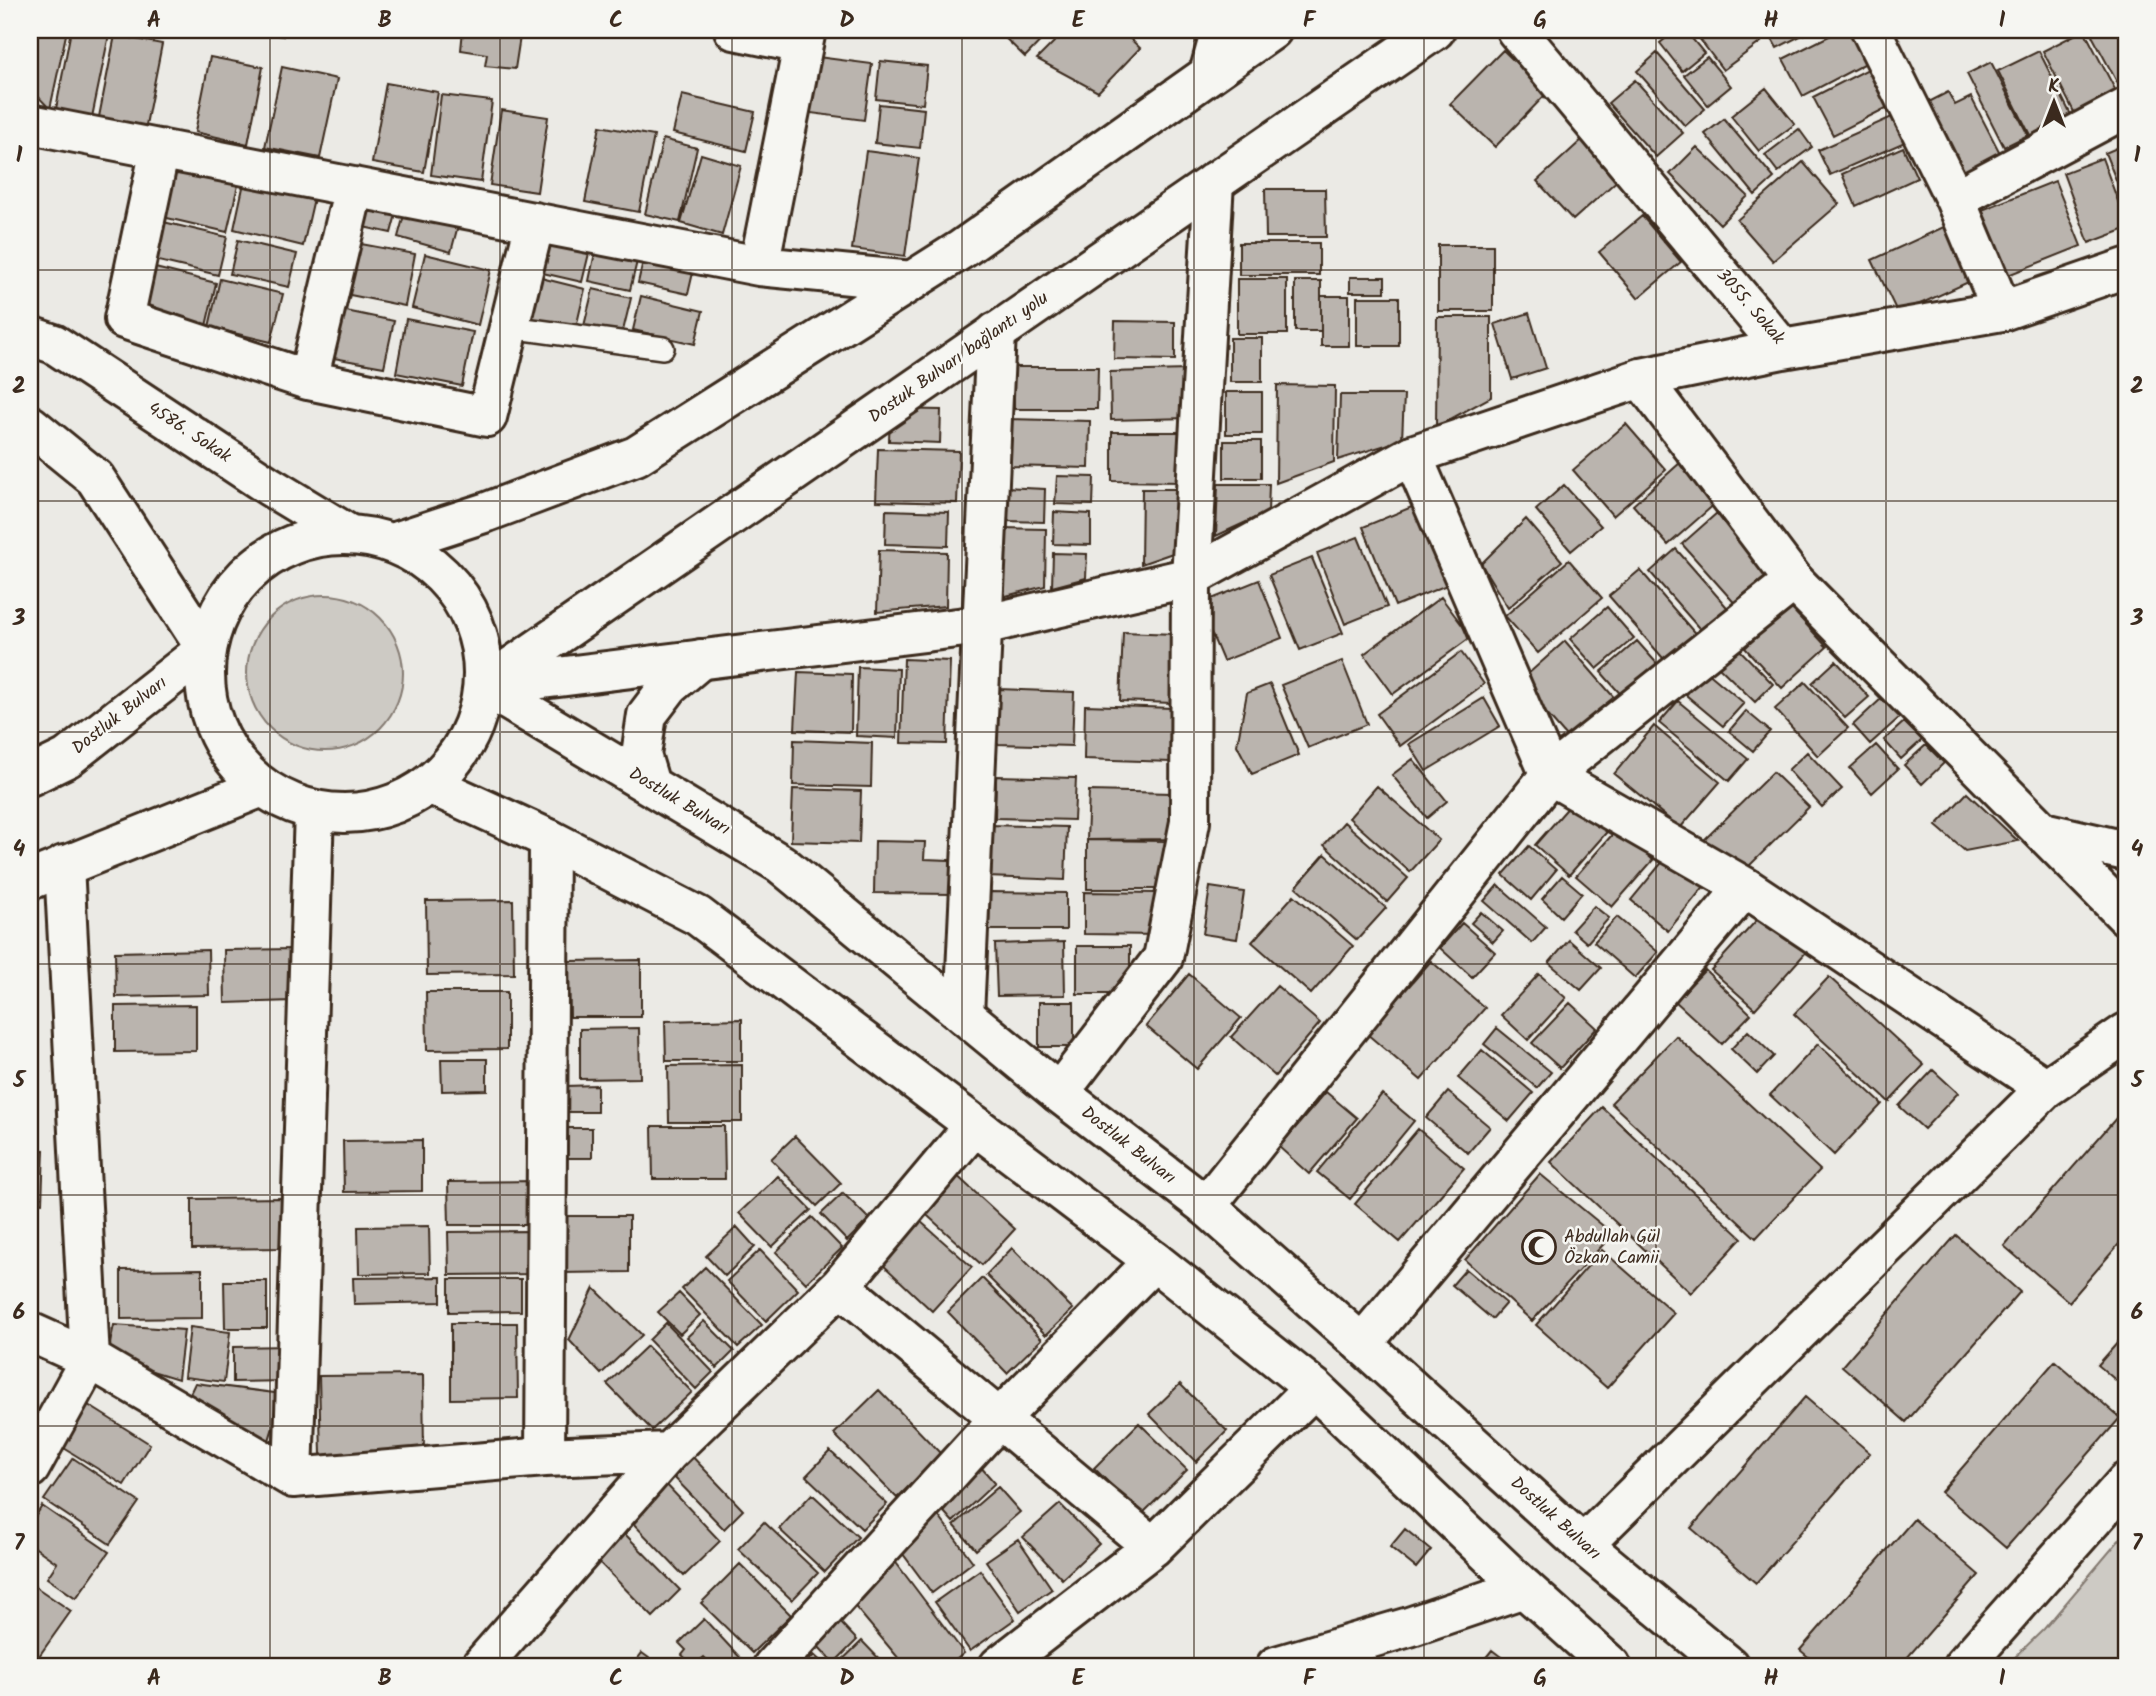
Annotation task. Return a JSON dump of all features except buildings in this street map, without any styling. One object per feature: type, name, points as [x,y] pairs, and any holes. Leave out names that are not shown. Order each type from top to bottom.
[{"type":"street","points":[[734,30],[804,37],[759,266]]},
{"type":"street","points":[[1209,74],[1221,30]]},
{"type":"street","points":[[393,543],[487,512],[636,456],[973,241],[1272,30]]},
{"type":"street","name":"Dostuk Bulvarı bağlantı yolu","points":[[484,686],[1435,30]]},
{"type":"street","name":"3055. Sokak","points":[[1516,30],[1783,349],[2002,311],[2126,268]]},
{"type":"street","points":[[1871,30],[1955,200],[2002,311]]},
{"type":"street","points":[[1955,200],[2126,108]]},
{"type":"street","points":[[30,124],[759,266],[912,281]]},
{"type":"street","points":[[160,149],[124,319],[308,380],[487,417],[535,222]]},
{"type":"street","points":[[1059,1093],[1163,958],[1190,822],[1191,577],[1214,182]]},
{"type":"street","points":[[308,380],[354,187]]},
{"type":"street","points":[[964,1015],[996,332]]},
{"type":"street","name":"4586. Sokak","points":[[30,336],[54,344],[269,486],[348,534]]},
{"type":"street","points":[[484,686],[982,625],[1191,577],[1412,455],[1641,378],[1783,349]]},
{"type":"street","points":[[1641,378],[1794,581],[2126,916]]},
{"type":"street","points":[[30,425],[95,478],[206,649]]},
{"type":"street","points":[[1412,455],[1549,775],[1745,887],[2046,1088]]},
{"type":"street","points":[[348,534],[393,543],[432,565],[462,599],[480,641],[484,686],[475,724],[456,757],[429,785],[403,800],[374,810],[345,814],[314,810],[287,801],[262,787],[234,760],[214,726],[204,688],[206,649],[218,613],[239,581],[268,556],[303,540],[348,534]]},
{"type":"street","points":[[1206,1206],[1549,775],[1794,581]]},
{"type":"street","name":"Dostluk Bulvarı","points":[[30,776],[67,758],[206,649]]},
{"type":"street","points":[[650,785],[641,755],[647,715],[669,686],[701,659]]},
{"type":"street","name":"Dostluk Bulvarı","points":[[484,686],[781,864],[1059,1093],[1206,1206],[1583,1545],[1729,1666]]},
{"type":"street","points":[[429,785],[549,839],[698,916],[1154,1261],[1314,1388],[1611,1666]]},
{"type":"street","points":[[30,880],[262,787]]},
{"type":"street","points":[[293,1479],[314,810]]},
{"type":"street","points":[[2043,832],[2126,851]]},
{"type":"street","points":[[545,1457],[549,839]]},
{"type":"street","points":[[30,1468],[90,1359],[64,865]]},
{"type":"street","points":[[1362,1344],[1745,887]]},
{"type":"street","points":[[1583,1545],[2046,1088],[2126,1033]]},
{"type":"street","points":[[481,1666],[669,1452],[840,1286],[975,1125]]},
{"type":"street","points":[[773,1666],[999,1419],[1154,1261]]},
{"type":"street","points":[[840,1286],[1153,1547]]},
{"type":"street","points":[[30,1332],[90,1359],[293,1479],[545,1457],[669,1452]]},
{"type":"street","points":[[999,1666],[1153,1547],[1314,1388]]},
{"type":"street","points":[[1963,1666],[2126,1482]]},
{"type":"street","points":[[1276,1666],[1409,1628],[1524,1587]]},
{"type":"lane","points":[[510,327],[663,348]]},
{"type":"shaded area","points":[[325,595],[355,601],[380,618],[397,643],[403,673],[397,703],[380,728],[355,745],[325,751],[295,745],[270,728],[253,703],[247,673],[253,643],[270,618],[295,601]]},
{"type":"shaded area","points":[[2126,1532],[2126,1666],[2006,1666],[2044,1629]]},
{"type":"place","name":"Abdullah Gül Özkan Camii","points":[[1539,1247]]}]
